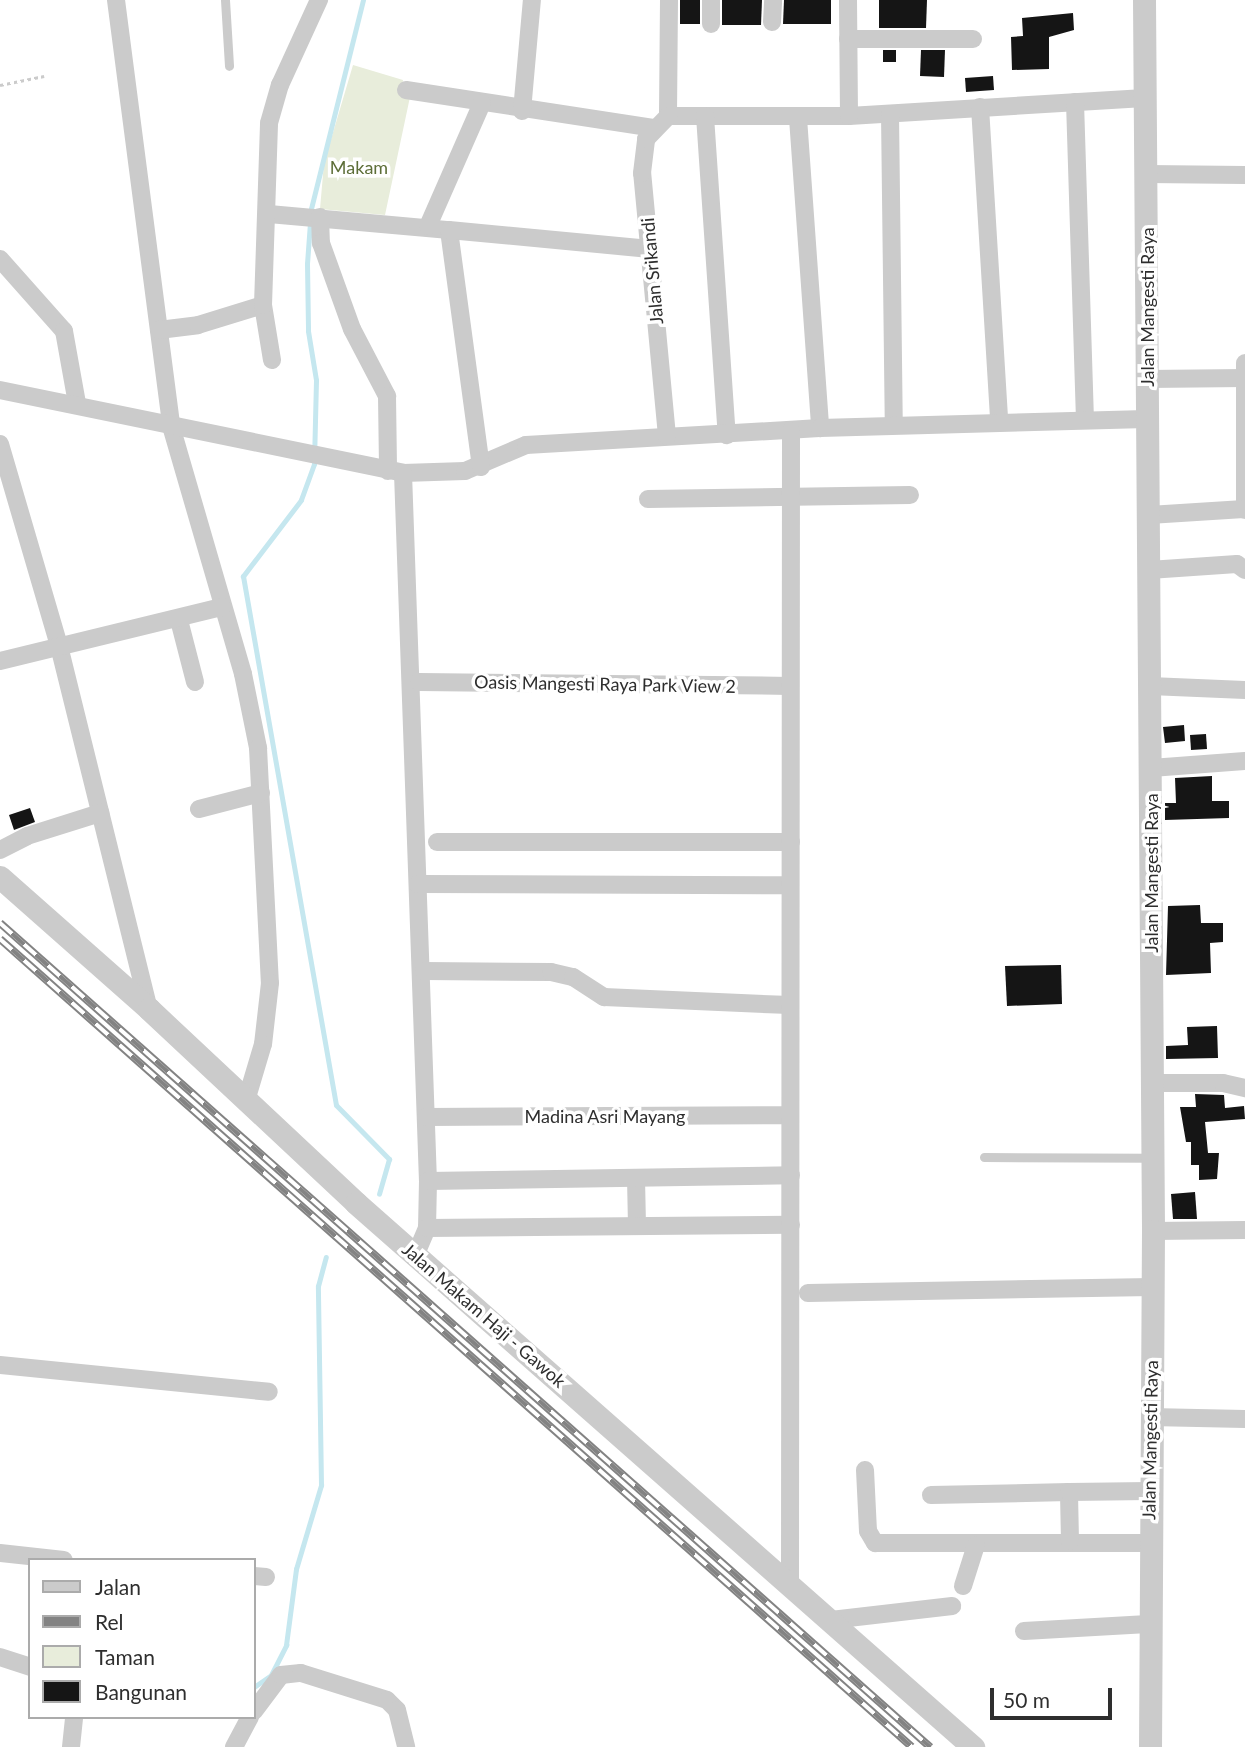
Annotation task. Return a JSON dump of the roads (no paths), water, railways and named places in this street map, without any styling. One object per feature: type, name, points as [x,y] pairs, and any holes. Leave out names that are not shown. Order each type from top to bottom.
[{"type":"street","points":[[116,0],[171,426],[252,710],[261,793],[270,983],[263,1045],[246,1101]]},
{"type":"street","points":[[272,360],[263,305],[269,214],[267,150],[272,107],[319,0]]},
{"type":"street","points":[[522,111],[532,0]]},
{"type":"street","points":[[668,0],[668,116]]},
{"type":"street","points":[[711,0],[711,24]]},
{"type":"street","points":[[772,22],[773,0]]},
{"type":"street","points":[[848,0],[849,116]]},
{"type":"street","name":"Jalan Mangesti Raya","points":[[1144,0],[1153,1231],[1148,1624],[1150,1747]]},
{"type":"street","points":[[849,39],[973,39]]},
{"type":"street","points":[[406,90],[522,111],[653,128],[668,116],[798,118],[1144,98]]},
{"type":"street","points":[[1076,102],[1085,420]]},
{"type":"street","points":[[428,226],[482,103]]},
{"type":"street","points":[[980,107],[999,421]]},
{"type":"street","points":[[890,114],[894,425]]},
{"type":"street","points":[[705,116],[727,435]]},
{"type":"street","points":[[798,118],[820,428]]},
{"type":"street","name":"Jalan Srikandi","points":[[653,128],[643,151],[667,436]]},
{"type":"street","points":[[1147,174],[1245,175]]},
{"type":"street","points":[[269,214],[428,226],[650,249]]},
{"type":"street","points":[[314,217],[352,328],[387,396],[396,472],[418,884],[428,1181],[427,1228],[416,1254]]},
{"type":"street","points":[[449,230],[481,467]]},
{"type":"street","points":[[0,259],[64,331],[77,403]]},
{"type":"street","points":[[159,330],[198,325],[263,305]]},
{"type":"street","points":[[1147,379],[1244,373],[1244,509],[1149,515]]},
{"type":"street","points":[[0,390],[77,403],[171,426],[396,472],[481,467],[519,446],[820,428],[1146,419]]},
{"type":"street","points":[[790,1583],[791,431]]},
{"type":"street","points":[[0,444],[59,646],[149,1009]]},
{"type":"street","points":[[648,499],[910,495]]},
{"type":"street","points":[[1149,570],[1237,564],[1245,570]]},
{"type":"street","points":[[0,661],[179,620],[222,607]]},
{"type":"street","points":[[179,620],[195,682]]},
{"type":"street","name":"Oasis Mangesti Raya Park View 2","points":[[419,682],[790,686]]},
{"type":"street","points":[[1150,686],[1245,690]]},
{"type":"street","points":[[1151,768],[1245,761]]},
{"type":"street","points":[[199,809],[261,793]]},
{"type":"street","points":[[0,850],[27,836],[100,813]]},
{"type":"street","points":[[437,842],[790,842]]},
{"type":"street","name":"Jalan Makam Haji - Gawok","points":[[0,877],[149,1009],[376,1221],[973,1747]]},
{"type":"street","points":[[418,884],[790,885]]},
{"type":"street","points":[[424,971],[551,972],[572,977],[604,997],[790,1005]]},
{"type":"street","points":[[1152,1083],[1223,1083],[1245,1088]]},
{"type":"street","name":"Madina Asri Mayang","points":[[426,1116],[784,1115]]},
{"type":"street","points":[[428,1181],[791,1175]]},
{"type":"street","points":[[636,1178],[637,1226]]},
{"type":"street","points":[[427,1228],[791,1225]]},
{"type":"street","points":[[1153,1231],[1245,1230]]},
{"type":"street","points":[[808,1293],[1152,1287]]},
{"type":"street","points":[[0,1365],[269,1392]]},
{"type":"street","points":[[1150,1417],[1245,1419]]},
{"type":"street","points":[[865,1470],[872,1541],[976,1545],[1070,1541],[1149,1543]]},
{"type":"street","points":[[932,1495],[1149,1491]]},
{"type":"street","points":[[1069,1492],[1070,1541]]},
{"type":"street","points":[[963,1587],[976,1545]]},
{"type":"street","points":[[0,1553],[46,1558]]},
{"type":"street","points":[[831,1620],[953,1606]]},
{"type":"street","points":[[1024,1631],[1148,1624]]},
{"type":"street","points":[[0,1657],[28,1666]]},
{"type":"street","points":[[258,1692],[289,1672],[350,1685],[394,1705],[406,1747]]},
{"type":"street","points":[[71,1747],[74,1719]]},
{"type":"street","points":[[234,1747],[249,1719]]},
{"type":"lane","points":[[225,0],[229,66]]},
{"type":"lane","points":[[984,1157],[1152,1158]]},
{"type":"waterway","points":[[363,0],[311,209],[307,264],[308,331],[316,380],[314,464],[301,500],[243,576],[336,1105],[389,1159],[379,1194]]},
{"type":"waterway","points":[[256,1686],[271,1675],[286,1645],[296,1569],[321,1485],[318,1286],[326,1257]]},
{"type":"railway","points":[[0,923],[930,1747]]},
{"type":"railway","points":[[0,939],[912,1747]]},
{"type":"park label","name":"Makam","points":[[359,167]]}]
